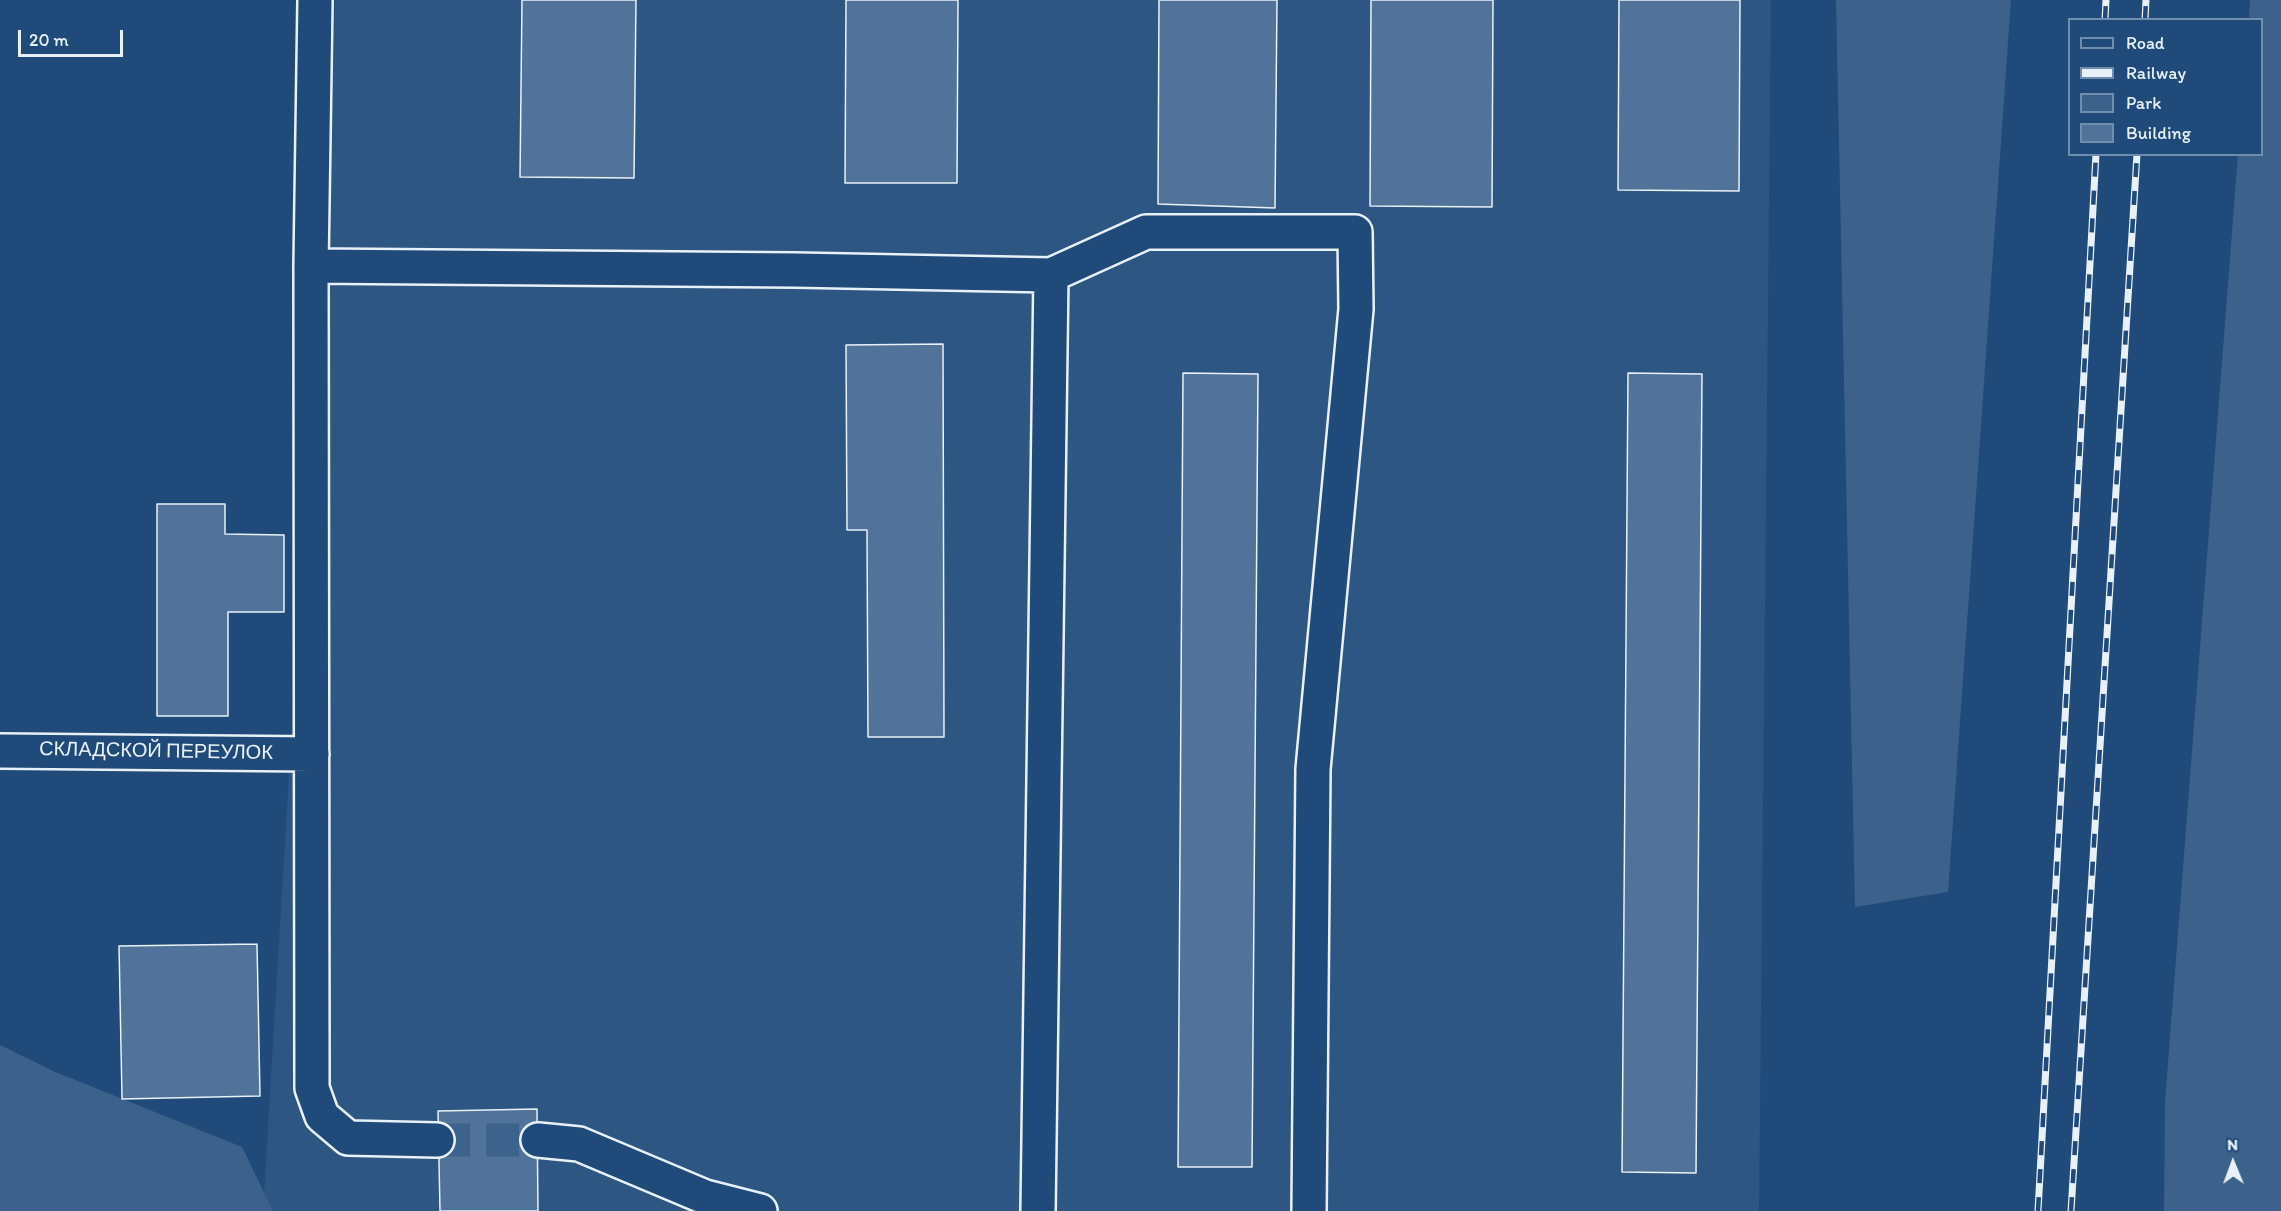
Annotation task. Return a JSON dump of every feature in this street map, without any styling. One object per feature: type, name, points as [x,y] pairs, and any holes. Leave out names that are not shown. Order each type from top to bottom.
[{"type":"street","points":[[315,0],[311,266],[312,1088],[322,1116],[348,1138],[436,1140]]},
{"type":"street","points":[[311,266],[1051,275],[1146,232],[1355,232],[1356,309],[1313,769],[1309,1211]]},
{"type":"street","points":[[1038,1211],[1051,275]]},
{"type":"street","name":"СКЛАДСКОЙ ПЕРЕУЛОК","points":[[0,751],[312,754]]},
{"type":"street","points":[[538,1140],[579,1144],[705,1197],[760,1211]]},
{"type":"shaded area","points":[[335,0],[1771,0],[1759,1211],[263,1211]]},
{"type":"green space","points":[[1836,0],[2011,0],[1948,892],[1855,907]]},
{"type":"green space","points":[[2250,0],[2281,0],[2281,1211],[2164,1211],[2165,1101],[2238,156],[2263,156],[2263,18],[2249,18]]},
{"type":"green space","points":[[0,1045],[53,1071],[242,1147],[273,1211],[0,1211]]},
{"type":"building","points":[[522,0],[636,0],[634,178],[520,177]]},
{"type":"building","points":[[846,0],[958,0],[957,183],[845,183]]},
{"type":"building","points":[[1159,0],[1277,0],[1275,208],[1158,204]]},
{"type":"building","points":[[1371,0],[1493,0],[1492,207],[1370,206]]},
{"type":"building","points":[[1619,0],[1740,0],[1739,191],[1618,190]]},
{"type":"building","points":[[943,344],[944,737],[868,737],[867,530],[847,530],[846,345]]},
{"type":"building","points":[[1183,373],[1258,374],[1252,1167],[1178,1167]]},
{"type":"building","points":[[1628,373],[1702,374],[1696,1173],[1622,1172]]},
{"type":"building","points":[[157,504],[225,504],[225,534],[284,535],[284,612],[228,612],[228,716],[157,716]]},
{"type":"building","points":[[257,944],[260,1096],[122,1099],[119,946]]},
{"type":"building","points":[[537,1109],[538,1211],[440,1211],[438,1111]]},
{"type":"tunnel","points":[[437,1140],[538,1140]]},
{"type":"railway","points":[[2105,18],[2106,0]]},
{"type":"railway","points":[[2145,18],[2146,0]]},
{"type":"railway","points":[[2038,1211],[2096,156]]},
{"type":"railway","points":[[2071,1211],[2137,156]]}]
